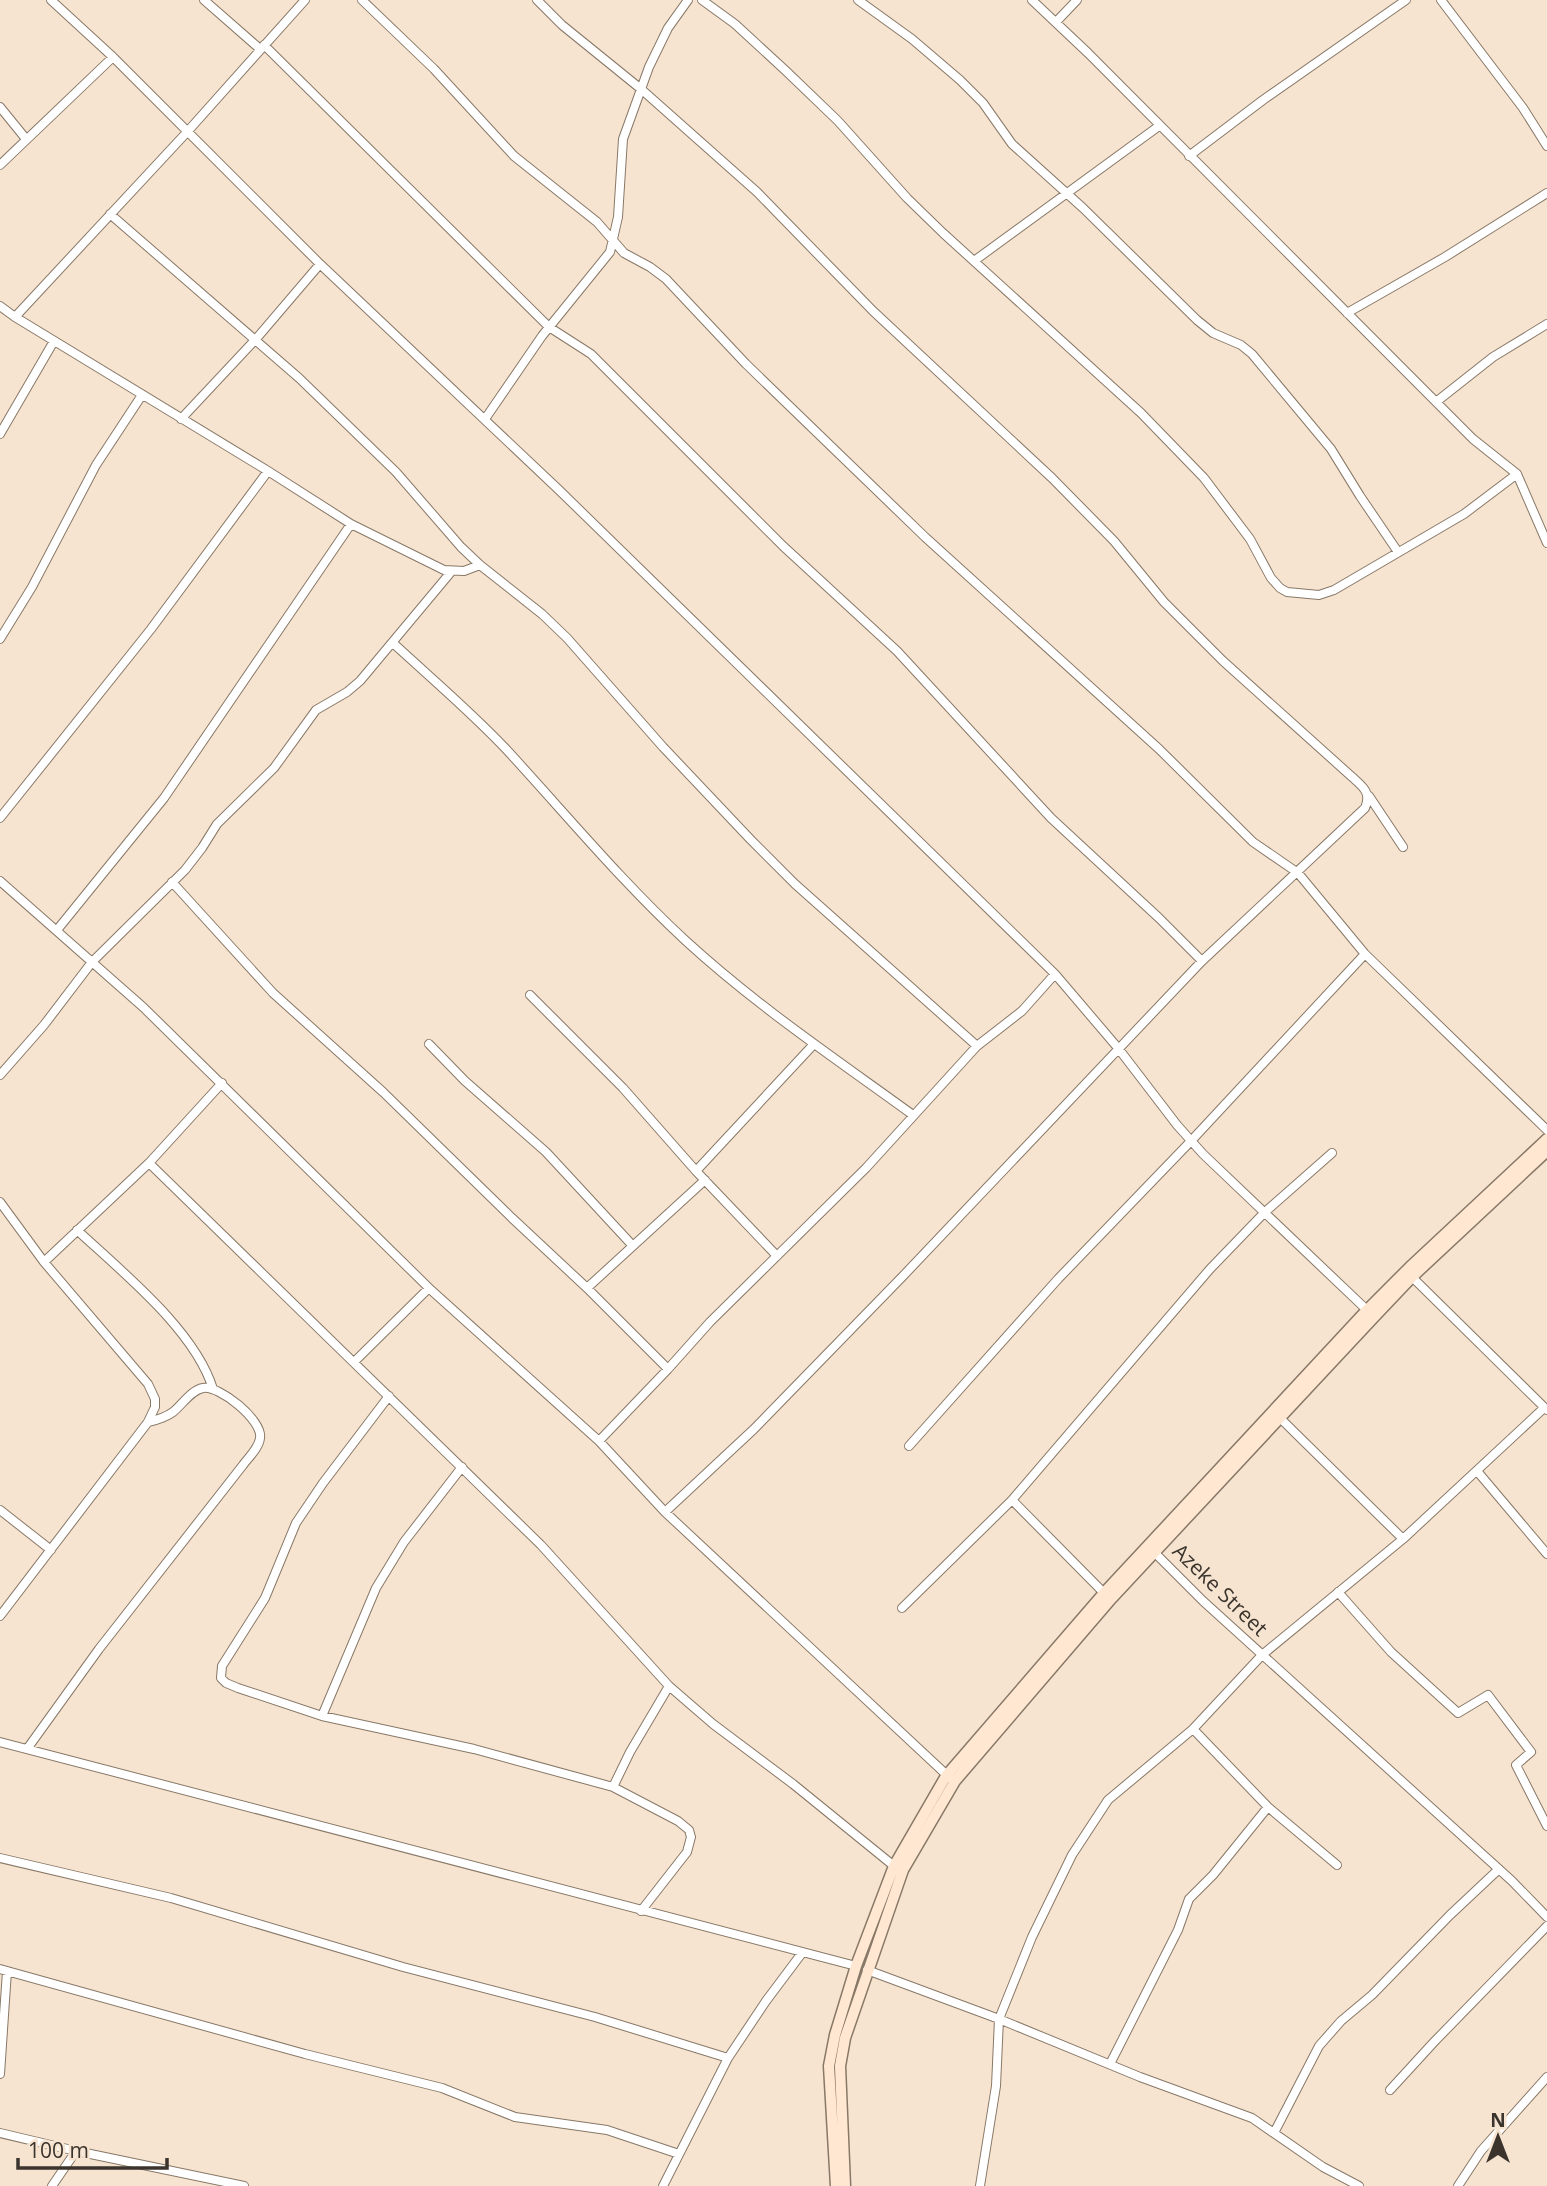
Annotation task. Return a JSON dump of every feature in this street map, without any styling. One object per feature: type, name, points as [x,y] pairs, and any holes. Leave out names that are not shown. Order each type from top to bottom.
[{"type":"main road","points":[[845,2186],[840,2066],[862,1968],[894,1866],[951,1778],[1104,1593],[1411,1272],[1547,1139]]},
{"type":"main road","points":[[1411,1272],[1547,1151]]},
{"type":"main road","points":[[835,2186],[829,2066],[835,2035],[903,1870],[951,1778],[1111,1599],[1280,1418],[1371,1313]]},
{"type":"street","points":[[51,0],[113,57],[320,264],[485,419],[1055,974],[1118,1048],[1191,1141],[1371,1313]]},
{"type":"street","points":[[204,0],[262,47],[549,327],[591,354],[783,547],[897,651],[1051,818],[1202,961]]},
{"type":"street","points":[[15,317],[305,0]]},
{"type":"street","points":[[362,0],[434,69],[514,156],[597,222],[624,253],[666,279],[746,364],[896,510],[1159,749],[1252,842],[1298,873],[1365,954],[1547,1130]]},
{"type":"street","points":[[537,0],[562,25],[640,89],[757,192],[873,312],[1052,478],[1114,541],[1164,601],[1223,661],[1367,791],[1403,847]]},
{"type":"street","points":[[485,419],[549,327],[608,257],[614,242],[618,217],[623,139],[640,89],[668,28],[688,0]]},
{"type":"street","points":[[702,0],[735,24],[786,71],[838,121],[907,198],[1141,413],[1196,470],[1250,539],[1271,578],[1280,588],[1287,592],[1319,595],[1334,590],[1464,514],[1517,474]]},
{"type":"street","points":[[858,0],[912,39],[983,103],[1012,144],[1206,327],[1220,337],[1241,345],[1252,354],[1331,449],[1398,552]]},
{"type":"street","points":[[1032,0],[1474,439],[1517,474],[1547,543]]},
{"type":"street","points":[[1056,22],[1077,0]]},
{"type":"street","points":[[1189,156],[1263,100],[1406,0]]},
{"type":"street","points":[[1441,0],[1523,108],[1547,145]]},
{"type":"street","points":[[0,166],[113,57]]},
{"type":"street","points":[[0,107],[26,139]]},
{"type":"street","points":[[974,261],[1159,125]]},
{"type":"street","points":[[1347,313],[1445,257],[1547,193]]},
{"type":"street","points":[[110,214],[256,339],[377,453],[461,547],[567,638],[716,804],[795,884],[977,1045]]},
{"type":"street","points":[[181,419],[256,339],[320,264]]},
{"type":"street","points":[[0,306],[351,524],[437,568],[451,572],[480,565]]},
{"type":"street","points":[[1437,402],[1493,357],[1547,324]]},
{"type":"street","points":[[0,434],[54,341]]},
{"type":"street","points":[[0,639],[38,576],[96,465],[142,395]]},
{"type":"street","points":[[0,818],[142,640],[268,471]]},
{"type":"street","points":[[58,930],[164,798],[351,524]]},
{"type":"street","points":[[0,1075],[44,1025],[92,962],[194,859],[224,817],[274,768],[316,709],[354,687],[451,572]]},
{"type":"street","points":[[393,643],[502,746],[608,863],[685,939],[747,993],[913,1115]]},
{"type":"street","points":[[665,1512],[754,1429],[1202,961],[1365,808],[1369,796]]},
{"type":"street","points":[[0,881],[143,1007],[429,1288],[599,1441],[665,1512],[951,1778]]},
{"type":"street","points":[[172,882],[274,993],[383,1092],[668,1369]]},
{"type":"street","points":[[909,1446],[1058,1279],[1365,954]]},
{"type":"street","points":[[599,1441],[710,1322],[866,1168],[977,1045],[1022,1011],[1055,974]]},
{"type":"street","points":[[530,995],[623,1088],[696,1171],[777,1256]]},
{"type":"street","points":[[429,1044],[465,1081],[546,1152],[633,1246]]},
{"type":"street","points":[[696,1171],[814,1044]]},
{"type":"street","points":[[44,1262],[149,1163],[222,1083]]},
{"type":"street","points":[[902,1608],[1012,1500],[1210,1269],[1265,1212],[1332,1153]]},
{"type":"street","points":[[149,1163],[541,1545],[668,1686],[894,1866]]},
{"type":"street","points":[[587,1288],[705,1180]]},
{"type":"street","points":[[0,1202],[44,1262],[148,1384],[155,1399],[155,1407],[148,1422],[0,1616]]},
{"type":"street","points":[[77,1230],[151,1298],[170,1320],[200,1360],[213,1390]]},
{"type":"street","points":[[980,2186],[996,2086],[999,2019],[1032,1937],[1072,1855],[1108,1800],[1193,1729],[1262,1655],[1403,1539],[1545,1409],[1411,1272]]},
{"type":"street","points":[[354,1362],[429,1288]]},
{"type":"street","points":[[27,1749],[99,1649],[258,1445],[261,1437],[252,1417],[213,1390],[204,1388],[171,1413],[148,1422]]},
{"type":"street","points":[[389,1396],[296,1523],[265,1598],[221,1670],[223,1681],[322,1716],[474,1749],[613,1787],[678,1821],[689,1830],[691,1837],[687,1852],[640,1911]]},
{"type":"street","points":[[1280,1418],[1403,1539]]},
{"type":"street","points":[[322,1716],[376,1588],[404,1542],[462,1467]]},
{"type":"street","points":[[1477,1471],[1547,1554]]},
{"type":"street","points":[[1012,1500],[1104,1593]]},
{"type":"street","points":[[0,1510],[51,1550]]},
{"type":"street","name":"Azeke Street","points":[[1154,1552],[1203,1601],[1499,1869],[1547,1917]]},
{"type":"street","points":[[1338,1592],[1391,1652],[1458,1713],[1488,1695],[1531,1752],[1516,1765],[1547,1826]]},
{"type":"street","points":[[613,1787],[668,1686]]},
{"type":"street","points":[[1193,1729],[1268,1807],[1337,1865]]},
{"type":"street","points":[[0,1742],[862,1968],[1252,2118],[1323,2167],[1359,2186]]},
{"type":"street","points":[[1110,2064],[1178,1930],[1189,1899],[1213,1875],[1268,1807]]},
{"type":"street","points":[[0,1858],[171,1898],[403,1967],[596,2017],[729,2058]]},
{"type":"street","points":[[1273,2133],[1319,2046],[1341,2021],[1372,1995],[1499,1869]]},
{"type":"street","points":[[1390,2090],[1547,1926]]},
{"type":"street","points":[[663,2186],[729,2058],[766,2001],[802,1953]]},
{"type":"street","points":[[0,2074],[3,1970],[305,2054],[442,2088],[515,2117],[607,2130],[679,2154]]},
{"type":"street","points":[[1458,2186],[1480,2151],[1547,2077]]},
{"type":"street","points":[[0,2133],[244,2186]]},
{"type":"street","points":[[52,2186],[76,2151]]}]
